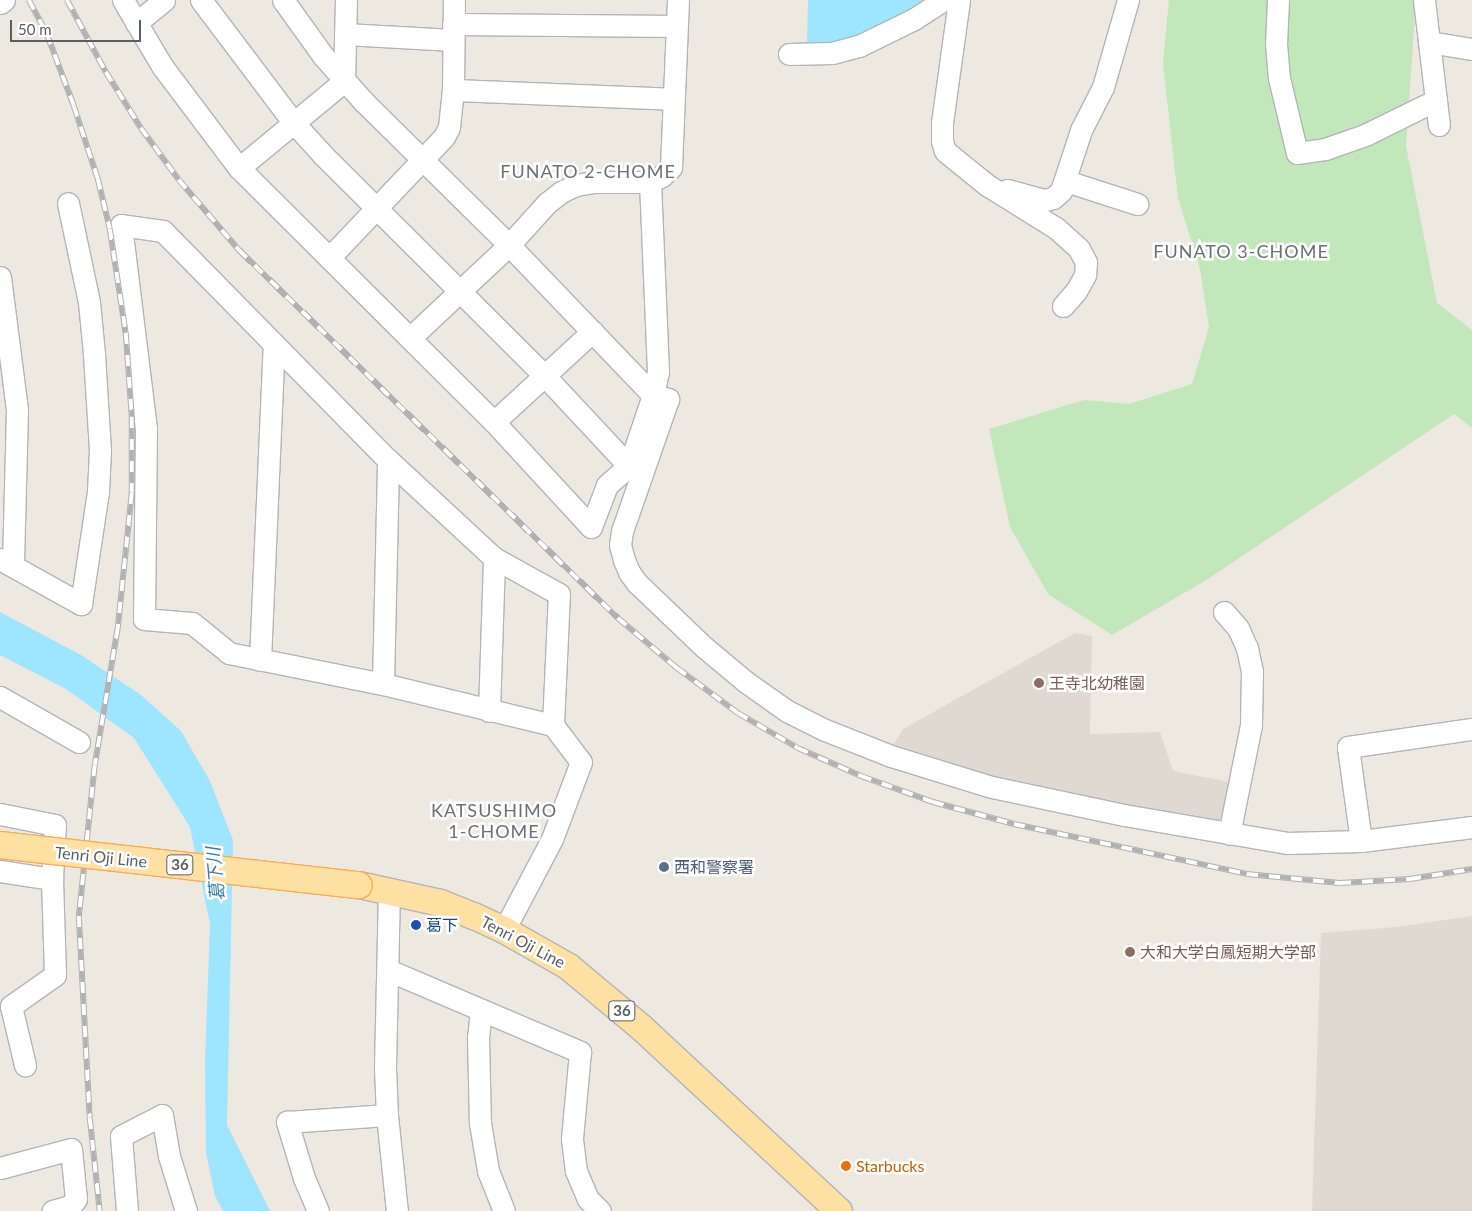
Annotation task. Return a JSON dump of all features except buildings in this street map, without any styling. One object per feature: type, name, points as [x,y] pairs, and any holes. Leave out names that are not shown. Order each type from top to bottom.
[{"type":"main road","name":"Tenri Oji Line","points":[[0,845],[359,885],[389,890],[441,903],[504,930],[569,967],[593,985],[839,1211]]},
{"type":"street","points":[[0,4],[4,0]]},
{"type":"street","points":[[123,0],[162,66],[239,168],[494,422],[590,527],[607,485],[629,466],[653,395],[658,372],[650,182]]},
{"type":"street","points":[[136,23],[164,0]]},
{"type":"street","points":[[200,0],[293,122],[376,208],[544,374],[629,466]]},
{"type":"street","points":[[283,0],[344,81],[509,245],[653,395],[668,400],[622,531],[620,545],[624,560],[629,572],[637,582],[704,647],[746,682],[787,710],[825,730],[891,756],[992,787],[1105,811],[1287,843],[1361,841],[1472,827]]},
{"type":"street","points":[[239,168],[344,81],[346,0]]},
{"type":"street","points":[[329,258],[423,160],[444,137],[449,127],[453,90],[454,0]]},
{"type":"street","points":[[410,338],[509,245],[547,203],[561,192],[576,185],[593,182],[650,182],[662,176],[671,167],[678,0]]},
{"type":"street","points":[[789,54],[832,53],[859,46],[914,19],[943,0]]},
{"type":"street","points":[[959,0],[942,122],[942,141],[945,151],[953,160],[987,185],[1056,228],[1079,249],[1086,262],[1085,275],[1076,291],[1063,306]]},
{"type":"street","points":[[987,185],[1044,200],[1053,198],[1061,191],[1066,181],[1081,130],[1103,87],[1128,0]]},
{"type":"street","points":[[1278,0],[1276,44],[1280,78],[1297,153],[1325,148],[1366,135],[1436,100]]},
{"type":"street","points":[[1424,0],[1439,125]]},
{"type":"street","points":[[346,34],[676,26]]},
{"type":"street","points":[[1429,42],[1472,50]]},
{"type":"street","points":[[453,90],[674,99]]},
{"type":"street","points":[[1066,181],[1136,204]]},
{"type":"street","points":[[0,277],[17,410],[6,563],[81,604],[97,500],[100,450],[89,302],[68,203]]},
{"type":"street","points":[[504,930],[552,839],[581,762],[553,725],[559,594],[507,568],[494,558],[388,460],[163,231],[121,225],[146,429],[144,619],[192,623],[229,653],[383,684],[553,725]]},
{"type":"street","points":[[494,422],[544,374],[593,331]]},
{"type":"street","points":[[260,660],[274,344]]},
{"type":"street","points":[[383,684],[388,460]]},
{"type":"street","points":[[489,711],[494,558]]},
{"type":"street","points":[[1224,612],[1238,628],[1247,648],[1252,671],[1251,725],[1229,834]]},
{"type":"street","points":[[0,696],[79,742]]},
{"type":"street","points":[[1361,841],[1348,747],[1472,729]]},
{"type":"street","points":[[0,814],[55,824],[52,879],[55,975],[11,1006],[26,1065]]},
{"type":"street","points":[[0,871],[52,879]]},
{"type":"street","points":[[389,890],[385,1068],[386,1115],[397,1211]]},
{"type":"street","points":[[388,970],[580,1052],[573,1147],[576,1171],[588,1199],[600,1211]]},
{"type":"street","points":[[481,1010],[478,1036],[480,1123],[488,1171],[504,1211]]},
{"type":"street","points":[[127,1211],[121,1136],[162,1115],[169,1156],[186,1211]]},
{"type":"street","points":[[318,1211],[304,1178],[287,1122],[386,1115]]},
{"type":"street","points":[[0,1168],[71,1149],[76,1199],[70,1206],[53,1211]]},
{"type":"shaded area","name":"王寺北幼稚園","points":[[1075,633],[1092,636],[1090,734],[1160,732],[1173,771],[1234,783],[1220,824],[979,778],[892,747],[903,729]]},
{"type":"shaded area","points":[[1472,916],[1472,1211],[1312,1211],[1321,933],[1397,927]]},
{"type":"green space","points":[[1169,0],[1416,0],[1406,146],[1437,303],[1472,330],[1472,428],[1454,414],[1208,579],[1112,635],[1048,594],[1010,527],[989,429],[1084,400],[1129,404],[1192,384],[1209,327],[1200,269],[1178,198],[1163,63]]},
{"type":"water","points":[[808,0],[930,0],[841,45],[807,44]]},
{"type":"water","name":"葛下川","points":[[0,612],[81,655],[141,695],[181,731],[210,781],[233,840],[227,1125],[270,1211],[223,1211],[215,1196],[206,1153],[205,1062],[210,924],[190,827],[134,738],[66,689],[0,655]]},
{"type":"railway","points":[[29,0],[47,34],[74,106],[98,179],[110,229],[126,333],[132,417],[132,493],[118,628],[95,765],[79,916],[90,1118],[100,1211]]},
{"type":"railway","points":[[67,0],[106,72],[141,128],[179,180],[239,250],[618,618],[677,668],[738,713],[798,748],[861,776],[933,802],[1014,824],[1247,874],[1340,883],[1410,879],[1472,869]]},
{"type":"place","name":"王寺北幼稚園","points":[[1039,683]]},
{"type":"place","name":"西和警察署","points":[[664,867]]},
{"type":"place","name":"葛下","points":[[416,925]]},
{"type":"place","name":"大和大学白鳳短期大学部","points":[[1130,952]]},
{"type":"place","name":"Starbucks","points":[[846,1166]]},
{"type":"district","name":"FUNATO 2-CHOME","points":[[588,171]]},
{"type":"district","name":"FUNATO 3-CHOME","points":[[1241,251]]},
{"type":"district","name":"KATSUSHIMO 1-CHOME","points":[[494,821]]}]
